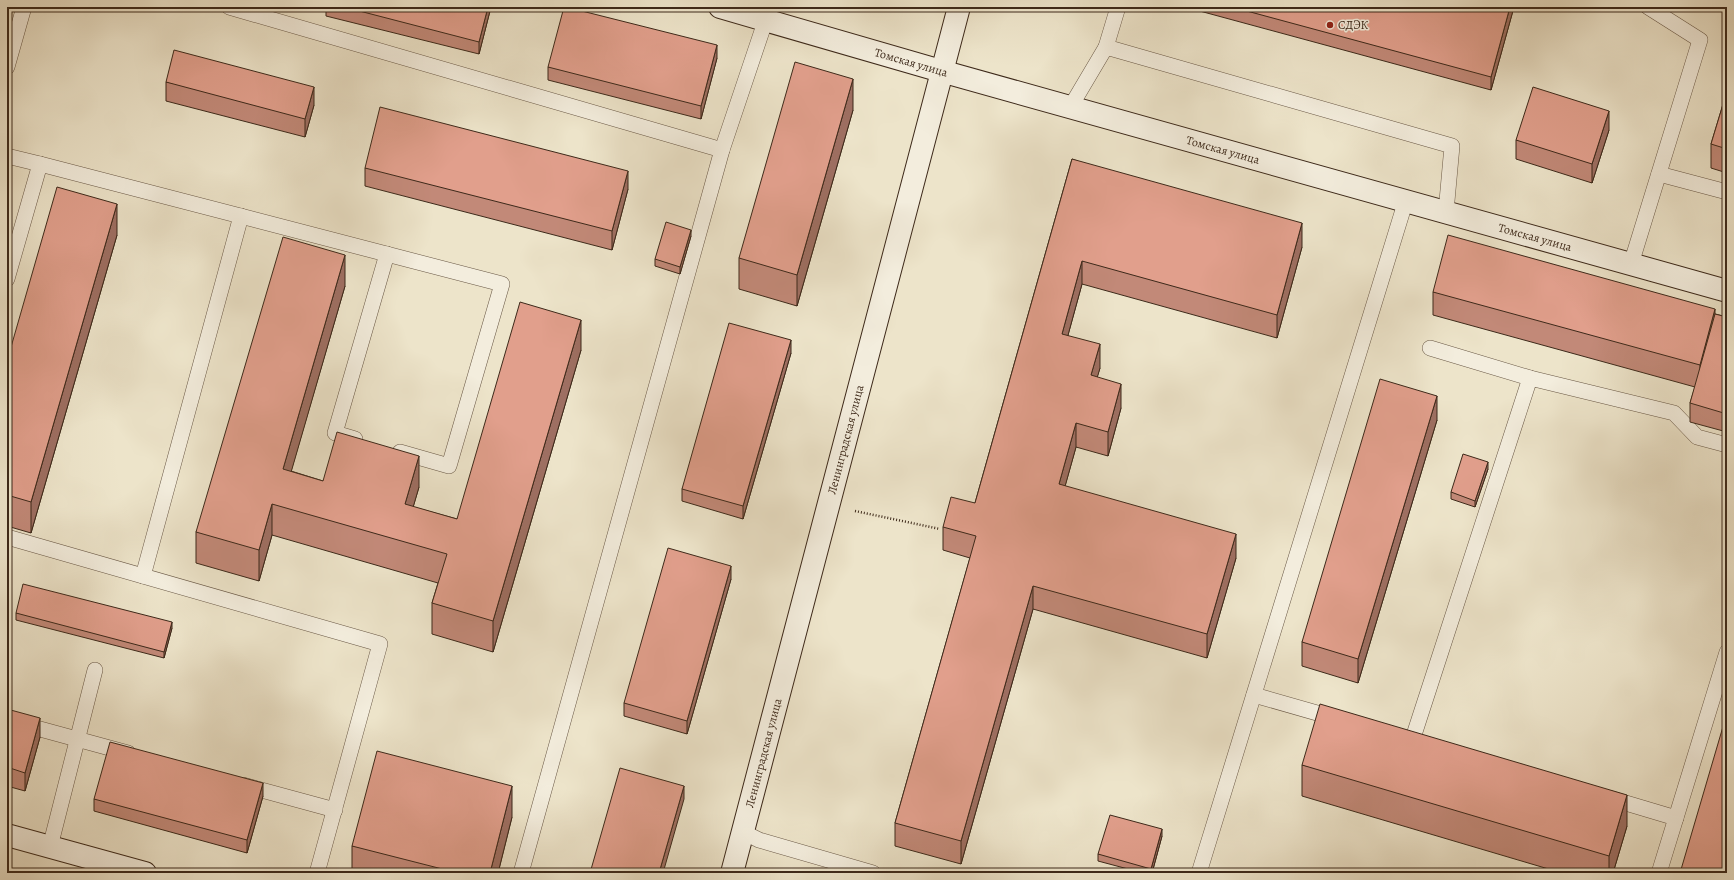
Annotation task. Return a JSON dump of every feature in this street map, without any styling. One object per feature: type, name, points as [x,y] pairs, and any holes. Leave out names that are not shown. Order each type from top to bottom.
[{"type":"street","name":"Томская улица","points":[[720,7],[766,19],[941,71],[1071,106],[1727,291]]},
{"type":"street","name":"Ленинградская улица","points":[[732,873],[959,7]]},
{"type":"street","points":[[7,835],[132,871]]},
{"type":"lane","points":[[7,67],[24,7]]},
{"type":"lane","points":[[229,7],[722,150]]},
{"type":"lane","points":[[1071,106],[1106,46],[1118,7]]},
{"type":"lane","points":[[1631,264],[1700,40],[1648,7]]},
{"type":"lane","points":[[521,873],[722,150],[766,19]]},
{"type":"lane","points":[[1106,46],[1452,146],[1446,212]]},
{"type":"lane","points":[[7,156],[502,284],[449,466],[388,448]]},
{"type":"lane","points":[[7,279],[40,164]]},
{"type":"lane","points":[[1659,174],[1727,192]]},
{"type":"lane","points":[[1200,873],[1406,200]]},
{"type":"lane","points":[[144,576],[241,216]]},
{"type":"lane","points":[[365,442],[335,433],[387,254]]},
{"type":"lane","points":[[1430,348],[1530,378],[1674,413],[1696,437],[1727,445]]},
{"type":"lane","points":[[1412,741],[1530,378]]},
{"type":"lane","points":[[7,537],[380,644],[317,873]]},
{"type":"lane","points":[[1659,873],[1727,652]]},
{"type":"lane","points":[[50,847],[94,670]]},
{"type":"lane","points":[[1254,695],[1352,723]]},
{"type":"lane","points":[[7,720],[145,758]]},
{"type":"lane","points":[[1397,736],[1428,745]]},
{"type":"lane","points":[[229,780],[334,810]]},
{"type":"lane","points":[[1593,794],[1676,818]]},
{"type":"lane","points":[[743,832],[759,840],[873,873]]},
{"type":"path","points":[[854,511],[940,529]]},
{"type":"building","points":[[344,7],[488,7],[479,42]]},
{"type":"building","points":[[564,7],[717,45],[701,106],[548,67]]},
{"type":"building","points":[[1232,7],[1510,7],[1491,77]]},
{"type":"building","points":[[174,50],[314,87],[305,119],[166,82]]},
{"type":"building","points":[[795,62],[853,79],[797,275],[739,258]]},
{"type":"building","points":[[1533,87],[1609,111],[1592,164],[1516,140]]},
{"type":"building","points":[[1727,91],[1727,149],[1711,144]]},
{"type":"building","points":[[380,107],[628,171],[612,231],[365,168]]},
{"type":"building","points":[[1072,159],[1302,223],[1277,315],[1082,261],[1062,334],[1100,344],[1091,375],[1121,384],[1108,432],[1076,423],[1059,484],[1236,534],[1207,634],[1033,586],[961,841],[895,823],[976,536],[943,527],[951,497],[975,503]]},
{"type":"building","points":[[57,187],[117,204],[31,502],[7,495],[7,361]]},
{"type":"building","points":[[666,222],[691,230],[680,267],[655,259]]},
{"type":"building","points":[[1448,235],[1715,309],[1700,365],[1433,292]]},
{"type":"building","points":[[283,237],[345,255],[283,469],[323,481],[337,432],[419,456],[405,504],[457,519],[520,302],[581,320],[493,621],[432,603],[447,554],[272,504],[259,550],[196,532]]},
{"type":"building","points":[[1715,314],[1727,317],[1727,414],[1690,403]]},
{"type":"building","points":[[729,323],[791,340],[743,506],[682,489]]},
{"type":"building","points":[[1380,379],[1437,396],[1358,659],[1302,642]]},
{"type":"building","points":[[1463,454],[1488,462],[1475,501],[1451,492]]},
{"type":"building","points":[[668,548],[731,566],[687,721],[624,703]]},
{"type":"building","points":[[23,584],[172,622],[164,652],[16,613]]},
{"type":"building","points":[[1320,704],[1627,795],[1609,856],[1302,765]]},
{"type":"building","points":[[7,709],[40,718],[25,773],[7,767]]},
{"type":"building","points":[[1727,713],[1727,873],[1680,873]]},
{"type":"building","points":[[110,742],[263,783],[247,840],[94,799]]},
{"type":"building","points":[[377,751],[512,786],[490,873],[458,873],[352,846]]},
{"type":"building","points":[[620,768],[684,786],[659,873],[590,873]]},
{"type":"building","points":[[1110,815],[1162,829],[1151,869],[1098,854]]},
{"type":"place","name":"СДЭК","points":[[1330,25]]}]
